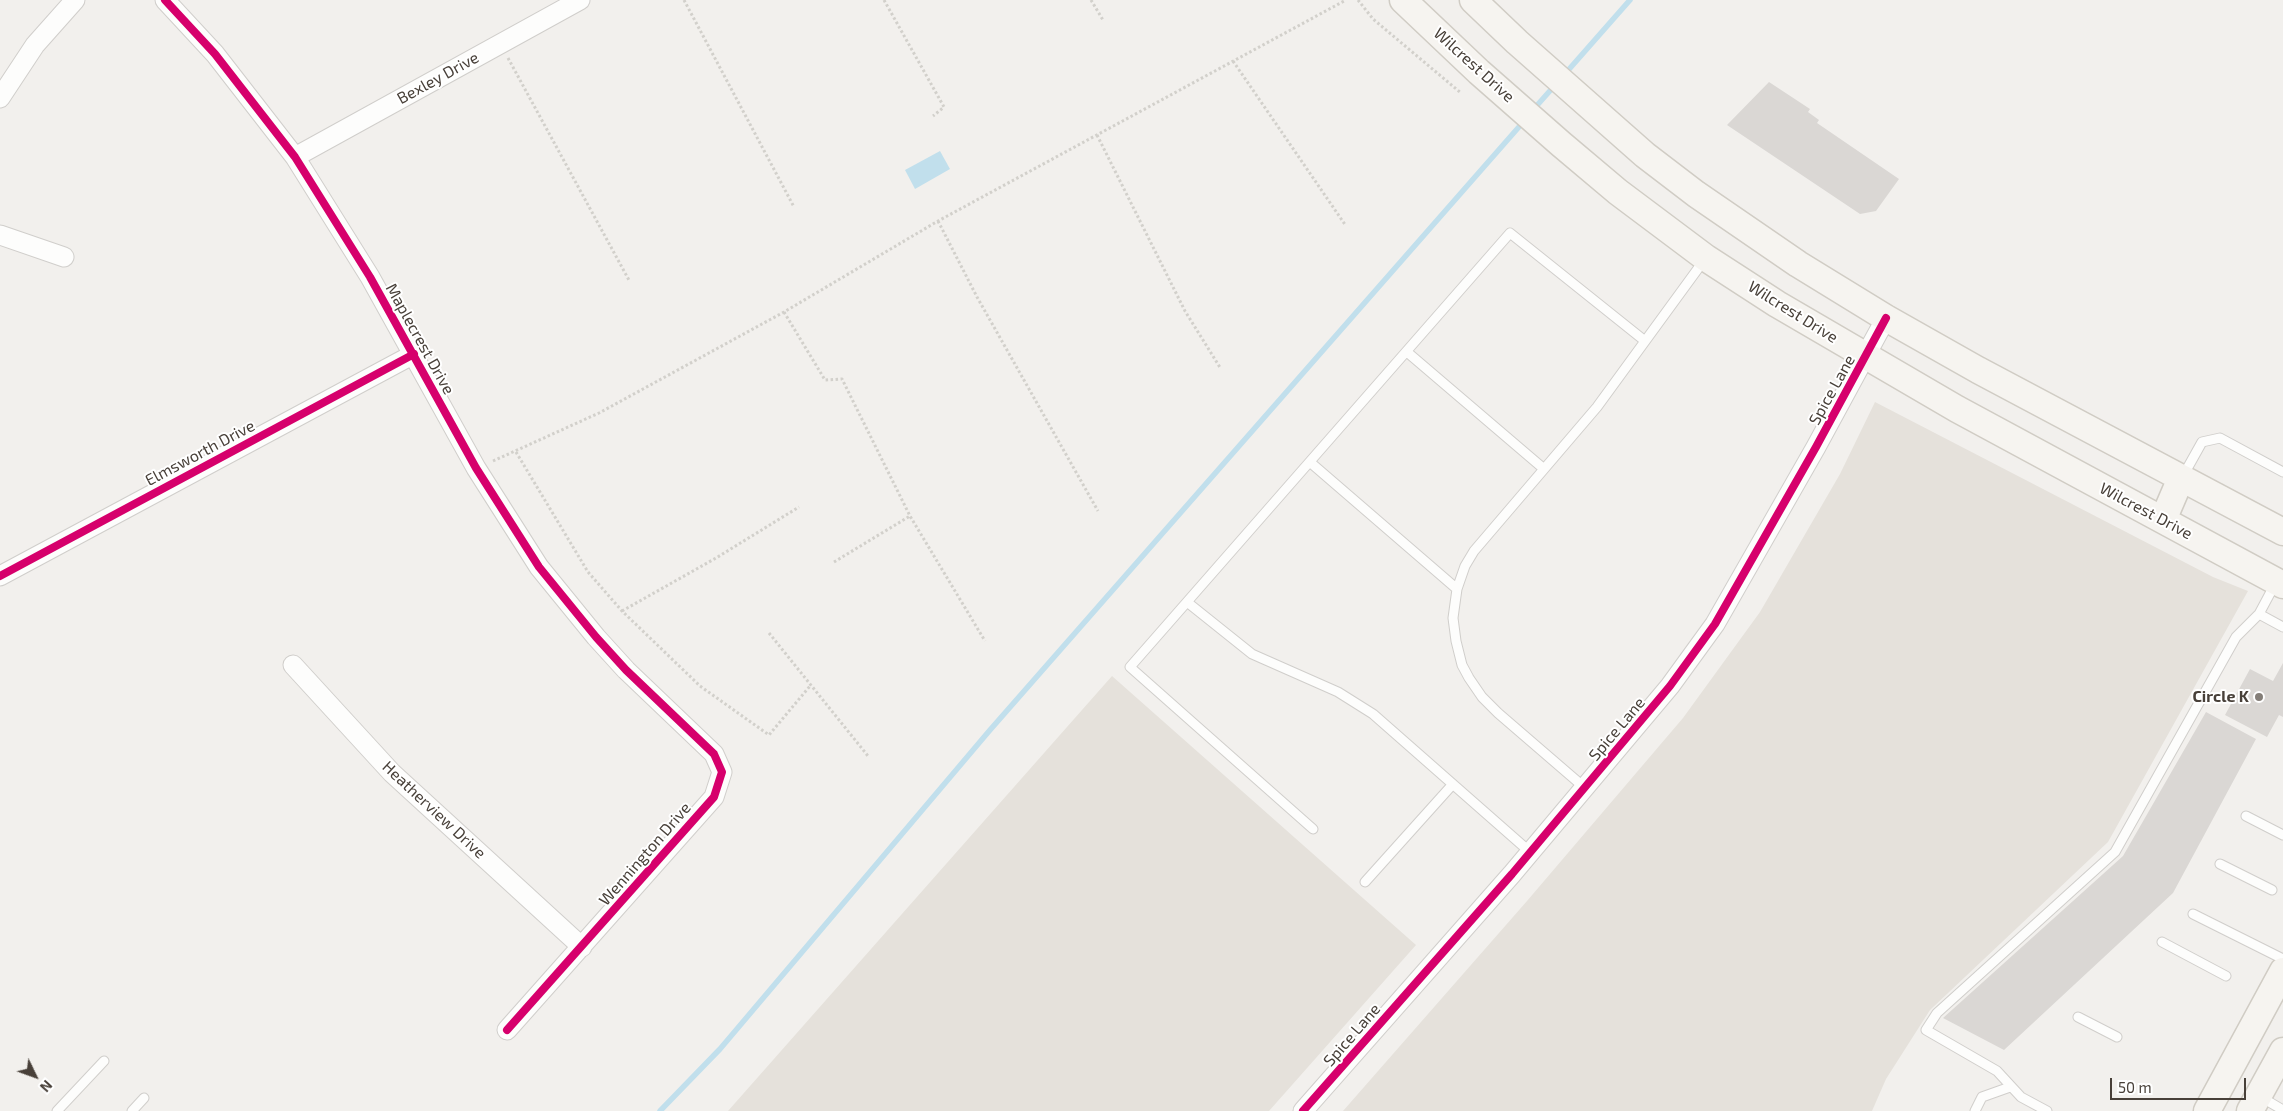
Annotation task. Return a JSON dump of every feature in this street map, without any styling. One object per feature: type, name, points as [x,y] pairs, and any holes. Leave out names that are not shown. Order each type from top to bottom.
[{"type":"main road","name":"Wilcrest Drive","points":[[1403,0],[1561,144],[1618,192],[1706,258],[1777,304],[1957,409],[2280,583]]},
{"type":"main road","points":[[1473,0],[1517,42],[1645,154],[1696,194],[1798,264],[1886,318],[1978,370],[2283,532]]},
{"type":"main road","points":[[2163,520],[2181,478]]},
{"type":"main road","points":[[2207,1111],[2283,971]]},
{"type":"main road","points":[[2254,1103],[2283,1051]]},
{"type":"street","points":[[0,98],[35,45],[75,0]]},
{"type":"street","name":"Maplecrest Drive","points":[[164,0],[215,54],[295,157],[370,277],[476,468],[539,567],[596,637],[649,692]]},
{"type":"street","name":"Bexley Drive","points":[[295,157],[580,0]]},
{"type":"street","points":[[0,235],[64,257]]},
{"type":"street","name":"Spice Lane","points":[[1303,1111],[1585,788],[1670,686],[1716,624],[1886,318]]},
{"type":"street","name":"Elmsworth Drive","points":[[0,576],[414,354]]},
{"type":"street","name":"Heatherview Drive","points":[[293,665],[392,773],[582,946]]},
{"type":"street","name":"Wennington Drive","points":[[507,1030],[714,797],[722,772],[714,754],[649,692]]},
{"type":"lane","points":[[1314,829],[1130,667],[1408,352],[1510,233],[1645,341]]},
{"type":"lane","points":[[1585,788],[1498,713],[1482,697],[1469,678],[1462,665],[1456,641],[1453,618],[1457,590],[1465,566],[1474,551],[1597,407],[1706,258]]},
{"type":"lane","points":[[1408,352],[1544,469]]},
{"type":"lane","points":[[2181,478],[2202,442],[2220,438],[2283,472]]},
{"type":"lane","points":[[1311,462],[1457,590]]},
{"type":"lane","points":[[2047,1111],[2021,1096],[2010,1087],[1997,1071],[1926,1030],[1937,1013],[2115,852],[2236,637],[2259,614],[2280,583]]},
{"type":"lane","points":[[1187,602],[1252,654],[1355,701],[1373,714],[1530,852]]},
{"type":"lane","points":[[2259,614],[2283,627]]},
{"type":"lane","points":[[1365,882],[1453,784]]},
{"type":"lane","points":[[2246,816],[2283,834]]},
{"type":"lane","points":[[2220,864],[2272,890]]},
{"type":"lane","points":[[2193,914],[2283,959]]},
{"type":"lane","points":[[2162,942],[2226,976]]},
{"type":"lane","points":[[2078,1016],[2116,1037]]},
{"type":"lane","points":[[58,1111],[104,1061]]},
{"type":"lane","points":[[1975,1111],[1982,1097],[2010,1087]]},
{"type":"lane","points":[[132,1111],[144,1098]]},
{"type":"lane","points":[[2254,1103],[2283,1110]]},
{"type":"path","points":[[684,0],[794,207]]},
{"type":"path","points":[[884,0],[944,107],[933,116]]},
{"type":"path","points":[[1091,0],[1102,20]]},
{"type":"path","points":[[476,468],[516,452],[599,413],[784,312],[938,221],[1346,0]]},
{"type":"path","points":[[1358,0],[1373,19],[1461,93]]},
{"type":"path","points":[[501,44],[630,282]]},
{"type":"path","points":[[1233,61],[1346,226]]},
{"type":"path","points":[[1097,135],[1185,311],[1221,369]]},
{"type":"path","points":[[938,221],[977,297],[1098,511]]},
{"type":"path","points":[[784,312],[825,380],[842,379],[910,516],[985,641]]},
{"type":"path","points":[[516,452],[588,572],[622,611],[700,686],[768,735],[810,686]]},
{"type":"path","points":[[622,611],[799,508]]},
{"type":"path","points":[[834,562],[910,516]]},
{"type":"path","points":[[769,633],[794,661],[810,686],[868,756]]},
{"type":"shaded area","points":[[1875,402],[2213,577],[2248,591],[2108,842],[1930,1010],[1886,1079],[1872,1111],[1343,1111],[1527,901],[1683,718],[1760,612],[1840,474]]},
{"type":"shaded area","points":[[1112,676],[1416,945],[1269,1111],[728,1111]]},
{"type":"water","points":[[940,151],[950,169],[915,189],[905,170]]},
{"type":"building","points":[[1769,82],[1810,109],[1808,112],[1819,120],[1817,123],[1899,179],[1876,211],[1860,214],[1727,125]]},
{"type":"building","name":"Circle K","points":[[2283,663],[2283,717],[2279,715],[2267,737],[2225,715],[2250,669],[2273,681]]},
{"type":"building","points":[[2206,712],[2256,739],[2173,893],[2004,1050],[1943,1018],[2123,856]]},
{"type":"waterway","points":[[1564,75],[1630,0]]},
{"type":"waterway","points":[[1532,111],[1556,84]]},
{"type":"waterway","points":[[660,1111],[720,1049],[990,730],[1525,120]]},
{"type":"cycle path","points":[[165,0],[215,54],[295,157],[370,277],[476,468],[539,567],[596,637],[626,670],[714,754],[722,772],[714,797],[507,1030]]},
{"type":"cycle path","points":[[1303,1111],[1512,874],[1670,686],[1715,624],[1816,447],[1886,318]]},
{"type":"cycle path","points":[[0,576],[414,354]]},
{"type":"place","name":"Circle K","points":[[2259,697]]}]
